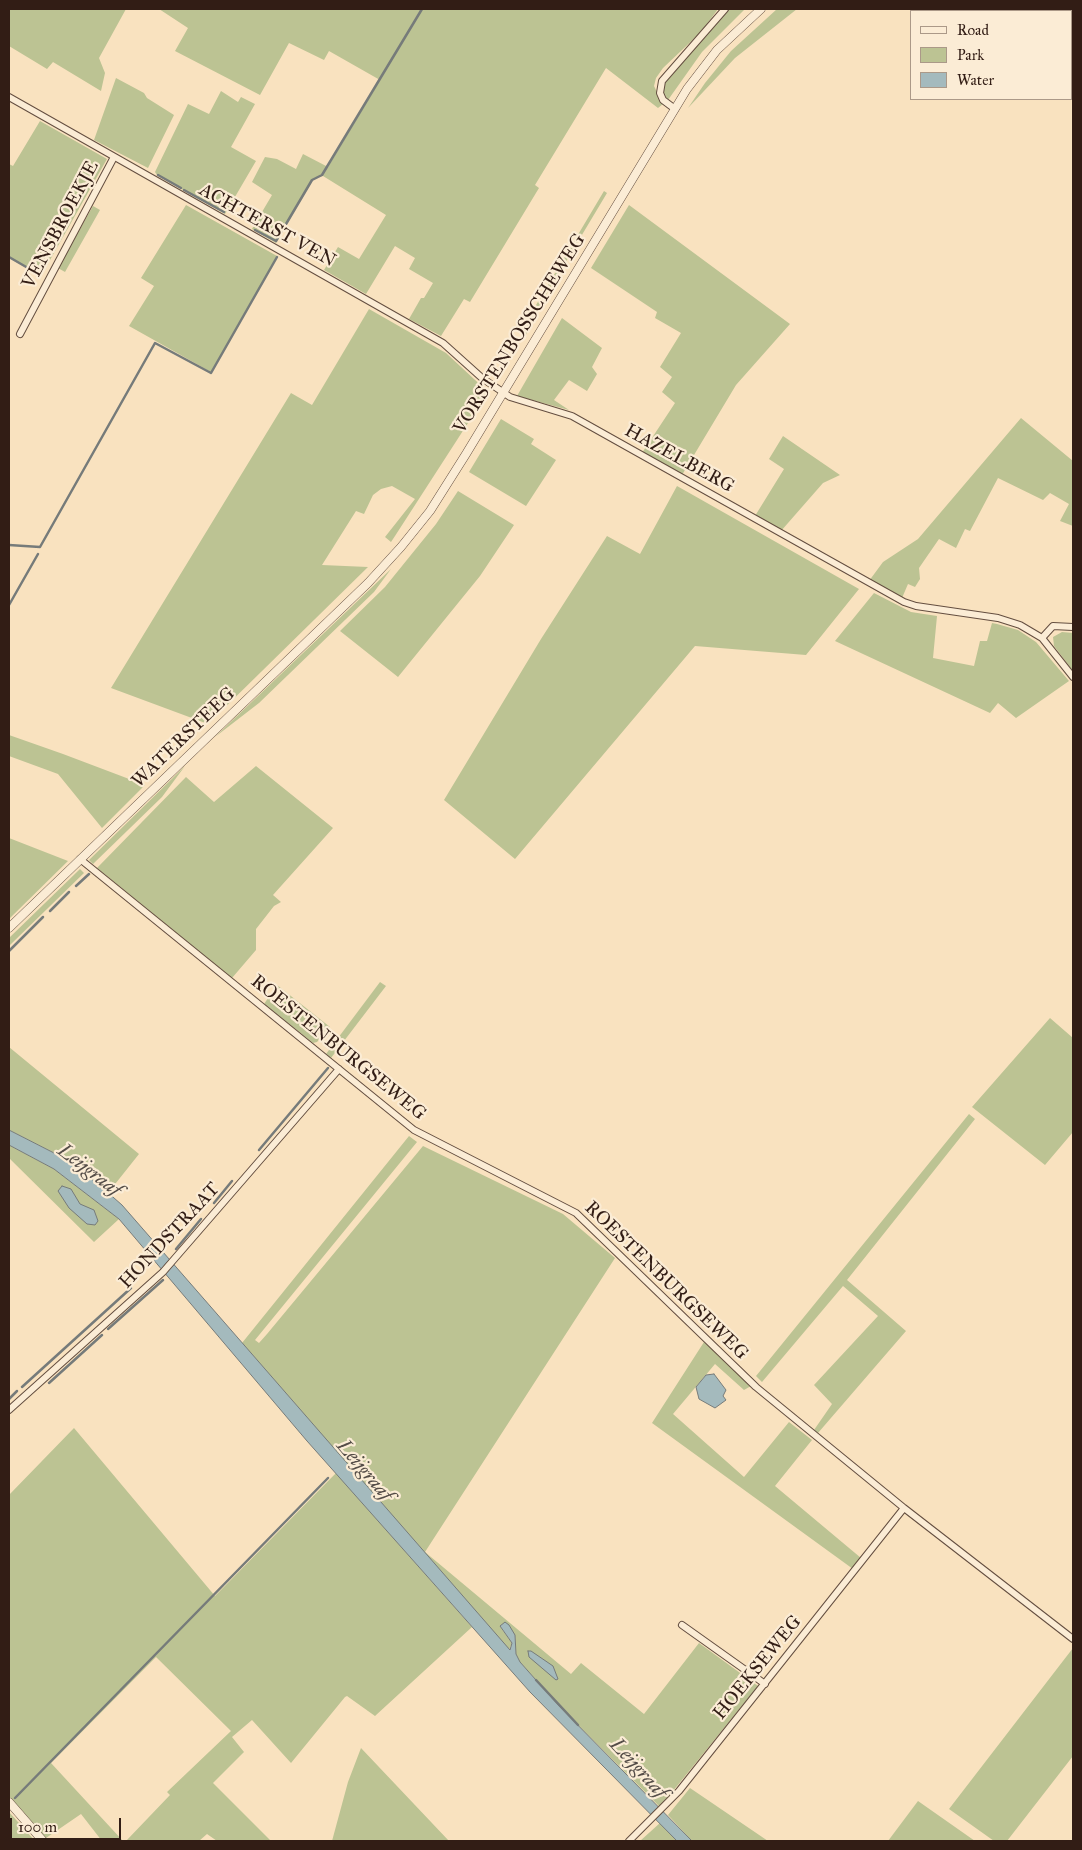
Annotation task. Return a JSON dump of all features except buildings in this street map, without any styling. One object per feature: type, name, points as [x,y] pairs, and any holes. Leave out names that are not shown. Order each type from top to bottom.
[{"type":"street","points":[[675,108],[663,100],[660,93],[662,81],[726,9]]},
{"type":"street","name":"VORSTENBOSSCHEWEG","points":[[381,570],[430,511],[695,77],[717,50],[761,9]]},
{"type":"street","name":"ACHTERST VEN","points":[[9,97],[443,343],[482,378],[502,392]]},
{"type":"street","name":"VENSBROEKJE","points":[[20,334],[114,157]]},
{"type":"street","name":"HAZELBERG","points":[[502,392],[520,401],[572,416],[836,565],[916,606],[998,618],[1020,625],[1042,638]]},
{"type":"street","name":"WATERSTEEG","points":[[9,928],[381,570]]},
{"type":"street","points":[[1073,627],[1053,626],[1042,638],[1073,677]]},
{"type":"street","name":"ROESTENBURGSEWEG","points":[[80,859],[414,1130],[576,1213],[756,1387],[904,1508],[1073,1639]]},
{"type":"street","name":"HONDSTRAAT","points":[[9,1410],[163,1272],[338,1069]]},
{"type":"street","name":"HOEKSEWEG","points":[[629,1841],[664,1808],[904,1508]]},
{"type":"street","points":[[682,1625],[765,1684]]},
{"type":"street","points":[[9,1802],[43,1841]]},
{"type":"green space","points":[[9,9],[126,9],[99,58],[105,73],[101,91],[53,62],[47,69],[9,46]]},
{"type":"green space","points":[[159,9],[718,9],[701,32],[663,68],[656,78],[654,86],[663,104],[658,108],[606,68],[535,185],[539,188],[470,302],[464,299],[441,336],[409,319],[421,298],[424,298],[433,283],[409,269],[415,258],[395,246],[366,294],[324,270],[338,247],[359,259],[386,215],[323,176],[314,178],[276,243],[252,229],[272,195],[252,182],[265,157],[277,159],[296,169],[303,154],[328,167],[380,80],[329,51],[324,60],[289,43],[260,95],[175,51],[188,28]]},
{"type":"green space","points":[[728,9],[745,9],[702,52],[668,100],[665,99],[662,93],[665,81]]},
{"type":"green space","points":[[777,9],[797,9],[735,58],[688,108],[731,51]]},
{"type":"green space","points":[[116,78],[144,93],[147,98],[174,115],[148,168],[94,140]]},
{"type":"green space","points":[[221,91],[238,102],[241,97],[255,104],[231,147],[256,161],[225,214],[157,175],[155,172],[188,104],[209,114]]},
{"type":"green space","points":[[40,121],[107,159],[41,276],[9,258],[9,164],[13,166]]},
{"type":"green space","points":[[604,191],[607,193],[543,300],[526,335],[520,332]]},
{"type":"green space","points":[[186,205],[277,256],[211,372],[129,326],[154,286],[141,278]]},
{"type":"green space","points":[[629,205],[790,324],[736,385],[682,475],[642,453],[675,403],[662,392],[672,377],[660,367],[681,333],[655,318],[657,312],[591,268]]},
{"type":"green space","points":[[93,206],[100,210],[65,272],[58,268]]},
{"type":"green space","points":[[369,309],[446,353],[488,392],[391,542],[385,537],[415,499],[392,486],[381,489],[373,495],[364,514],[356,511],[322,565],[368,567],[208,724],[111,688],[291,393],[312,405]]},
{"type":"green space","points":[[562,318],[602,348],[592,367],[597,374],[587,391],[569,380],[554,400],[569,410],[517,396]]},
{"type":"green space","points":[[1021,418],[1073,461],[1073,526],[1060,521],[1069,504],[1050,493],[1043,500],[998,478],[970,531],[965,529],[956,548],[939,539],[919,568],[920,579],[915,587],[908,584],[902,598],[869,581],[883,562],[918,539]]},
{"type":"green space","points":[[501,419],[534,439],[531,444],[556,460],[526,506],[469,472]]},
{"type":"green space","points":[[783,436],[840,475],[823,483],[781,531],[755,516],[784,469],[769,459]]},
{"type":"green space","points":[[677,486],[859,589],[806,655],[695,646],[515,859],[444,800],[541,639],[607,536],[640,554]]},
{"type":"green space","points":[[458,491],[514,525],[480,576],[398,677],[340,631],[385,587],[436,524]]},
{"type":"green space","points":[[391,569],[374,592],[259,703],[215,737]]},
{"type":"green space","points":[[874,593],[911,612],[937,616],[933,658],[974,666],[980,641],[987,641],[992,623],[1018,630],[1036,642],[1069,681],[1016,718],[998,703],[990,713],[835,641]]},
{"type":"green space","points":[[1062,632],[1073,633],[1073,671],[1054,646],[1053,637]]},
{"type":"green space","points":[[9,735],[145,785],[102,828],[58,774],[9,756]]},
{"type":"green space","points":[[185,766],[162,797],[93,864],[89,860]]},
{"type":"green space","points":[[256,766],[333,828],[273,895],[281,902],[274,906],[256,929],[256,950],[232,978],[97,868],[186,777],[214,802]]},
{"type":"green space","points":[[9,838],[68,861],[9,919]]},
{"type":"green space","points":[[80,869],[84,873],[9,946],[9,938]]},
{"type":"green space","points":[[380,982],[386,986],[331,1058],[326,1054]]},
{"type":"green space","points":[[277,985],[330,1027],[317,1042],[313,1043],[264,1004]]},
{"type":"green space","points":[[1050,1018],[1073,1038],[1073,1132],[1045,1165],[972,1107]]},
{"type":"green space","points":[[9,1047],[139,1154],[108,1193],[56,1154],[9,1130]]},
{"type":"green space","points":[[969,1114],[975,1119],[847,1280],[906,1331],[818,1433],[814,1430],[832,1404],[814,1385],[878,1316],[843,1286],[762,1382],[756,1376]]},
{"type":"green space","points":[[409,1136],[417,1142],[255,1340],[259,1343],[267,1334],[423,1146],[563,1214],[615,1258],[425,1552],[571,1674],[581,1663],[644,1714],[699,1643],[758,1686],[660,1807],[559,1706],[520,1662],[516,1654],[515,1636],[501,1628],[512,1643],[509,1650],[242,1343]]},
{"type":"green space","points":[[9,1145],[54,1169],[119,1219],[94,1242],[9,1158]]},
{"type":"green space","points":[[704,1342],[751,1386],[744,1390],[715,1364],[673,1414],[744,1477],[789,1422],[812,1440],[775,1486],[861,1558],[853,1569],[652,1423]]},
{"type":"green space","points":[[74,1428],[215,1596],[336,1473],[472,1627],[375,1716],[347,1696],[345,1697],[291,1763],[252,1720],[232,1737],[244,1752],[213,1783],[271,1841],[217,1841],[207,1834],[199,1841],[126,1841],[170,1795],[167,1792],[231,1731],[156,1657],[51,1763],[123,1841],[102,1841],[81,1814],[46,1838],[9,1796],[9,1495]]},
{"type":"green space","points":[[1073,1648],[1073,1756],[1007,1841],[994,1841],[949,1809]]},
{"type":"green space","points":[[361,1748],[449,1841],[332,1841],[348,1782]]},
{"type":"green space","points":[[690,1788],[768,1841],[692,1841],[668,1815]]},
{"type":"green space","points":[[918,1801],[975,1841],[888,1841]]},
{"type":"green space","points":[[9,1812],[35,1841],[9,1841]]},
{"type":"green space","points":[[660,1823],[677,1841],[640,1841]]},
{"type":"water","points":[[9,1130],[56,1154],[97,1183],[122,1205],[510,1650],[512,1643],[500,1626],[505,1622],[509,1625],[515,1635],[516,1654],[520,1662],[559,1706],[692,1841],[677,1841],[530,1692],[307,1441],[119,1219],[54,1169],[9,1145]]},
{"type":"water","points":[[62,1186],[71,1189],[80,1204],[94,1210],[98,1221],[95,1225],[87,1224],[69,1208],[58,1191]]},
{"type":"water","points":[[714,1374],[726,1390],[723,1396],[726,1400],[715,1408],[699,1399],[696,1387],[706,1375]]},
{"type":"water","points":[[528,1651],[531,1651],[553,1666],[558,1679],[556,1680],[529,1657]]},
{"type":"waterway","points":[[255,230],[276,241],[312,180],[322,175],[422,9]]},
{"type":"waterway","points":[[158,175],[181,188]]},
{"type":"waterway","points":[[184,190],[224,212]]},
{"type":"waterway","points":[[9,257],[40,275]]},
{"type":"waterway","points":[[9,545],[40,547],[155,343],[211,373],[277,257]]},
{"type":"waterway","points":[[9,605],[38,554]]},
{"type":"waterway","points":[[76,886],[89,874]]},
{"type":"waterway","points":[[50,911],[69,892]]},
{"type":"waterway","points":[[9,951],[43,917]]},
{"type":"waterway","points":[[259,1150],[328,1068]]},
{"type":"waterway","points":[[214,1203],[232,1181]]},
{"type":"waterway","points":[[176,1249],[201,1219]]},
{"type":"waterway","points":[[108,1329],[163,1280]]},
{"type":"waterway","points":[[22,1387],[131,1288]]},
{"type":"waterway","points":[[49,1383],[102,1335]]},
{"type":"waterway","points":[[9,1399],[17,1391]]},
{"type":"waterway","points":[[15,1798],[328,1478]]},
{"type":"waterway","name":"Leijgraaf","points":[[536,1680],[578,1725]]}]
